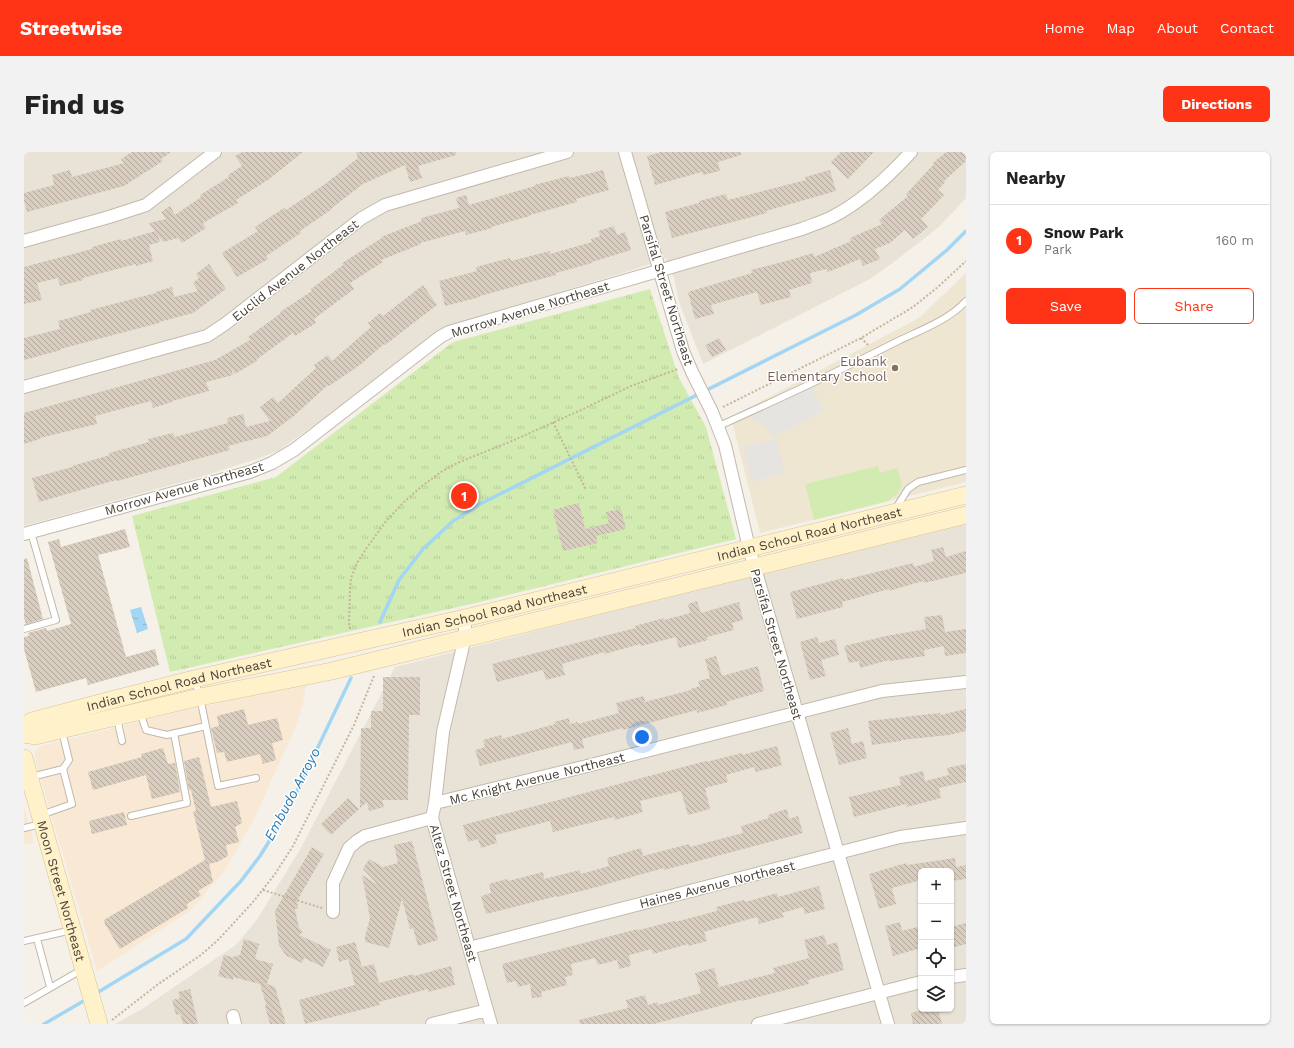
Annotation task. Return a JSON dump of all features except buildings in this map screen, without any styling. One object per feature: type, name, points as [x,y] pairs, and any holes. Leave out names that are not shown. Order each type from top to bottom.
[{"type":"street","points":[[24,241],[146,205],[215,152]]},
{"type":"street","name":"Euclid Avenue Northeast","points":[[24,387],[207,336],[225,324],[362,218],[385,205],[567,152]]},
{"type":"street","name":"Parsifal Street Northeast","points":[[625,152],[683,351],[711,408],[725,445],[749,548],[888,1024]]},
{"type":"street","name":"Morrow Avenue Northeast","points":[[28,533],[250,472],[272,463],[294,450],[440,336],[802,229],[832,217],[861,199],[892,172],[911,152]]},
{"type":"street","name":"Indian School Road Northeast","points":[[24,734],[35,736],[62,731],[114,709],[194,679],[465,618],[966,495]]},
{"type":"street","name":"Indian School Road Northeast","points":[[24,726],[32,721],[114,709],[140,712],[200,697],[332,671],[465,637],[966,515]]},
{"type":"street","name":"Altez Street Northeast","points":[[465,618],[465,637],[443,732],[432,818],[491,1024]]},
{"type":"street","name":"Mc Knight Avenue Northeast","points":[[435,803],[882,692],[966,682]]},
{"type":"street","name":"Moon Street Northeast","points":[[24,758],[98,1022]]},
{"type":"street","points":[[333,912],[333,883],[349,848],[365,836],[432,818]]},
{"type":"street","name":"Haines Avenue Northeast","points":[[469,948],[900,837],[966,828]]},
{"type":"street","points":[[954,977],[966,975]]},
{"type":"street","points":[[758,1024],[918,983]]},
{"type":"street","points":[[432,1024],[487,1010]]},
{"type":"lane","points":[[719,426],[876,353],[946,317],[966,301]]},
{"type":"lane","points":[[894,512],[908,489],[918,482],[966,470]]},
{"type":"lane","points":[[24,629],[56,620],[28,533]]},
{"type":"lane","points":[[194,679],[200,697],[218,786],[256,778]]},
{"type":"lane","points":[[114,709],[122,741]]},
{"type":"lane","points":[[140,712],[146,730],[167,735],[206,726]]},
{"type":"lane","points":[[29,777],[63,769],[69,760],[62,731]]},
{"type":"lane","points":[[131,816],[187,803],[174,733]]},
{"type":"lane","points":[[24,828],[72,804],[63,769]]},
{"type":"lane","points":[[24,941],[72,930]]},
{"type":"lane","points":[[38,938],[50,987]]},
{"type":"lane","points":[[24,1003],[50,987],[84,975]]},
{"type":"path","points":[[711,408],[732,403],[861,338],[913,307],[966,261]]},
{"type":"path","points":[[553,422],[586,490]]},
{"type":"path","points":[[263,890],[333,912]]},
{"type":"shaded area","points":[[24,152],[966,152],[966,198],[939,227],[870,279],[703,364],[679,302],[674,278],[666,258],[450,326],[280,450],[203,476],[24,526]]},
{"type":"shaded area","name":"Eubank Elementary School","points":[[966,273],[966,482],[760,533],[731,417],[919,318]]},
{"type":"shaded area","points":[[808,381],[825,411],[773,437],[768,429],[752,419],[749,411]]},
{"type":"shaded area","points":[[776,439],[785,473],[752,482],[743,446]]},
{"type":"shaded area","points":[[966,523],[966,1024],[115,1024],[142,1009],[237,944],[258,918],[302,846],[395,667],[726,582]]},
{"type":"shaded area","points":[[306,684],[303,704],[295,728],[254,819],[224,872],[190,911],[97,971],[35,759],[36,749],[41,746],[187,710]]},
{"type":"shaded area","points":[[24,806],[34,843],[24,845]]},
{"type":"green space","points":[[650,289],[679,378],[706,427],[736,539],[480,602],[170,672],[132,516],[276,477],[453,342]]},
{"type":"green space","points":[[878,466],[880,473],[897,468],[902,485],[898,493],[888,501],[814,520],[805,484]]},
{"type":"water","points":[[141,607],[148,629],[137,633],[130,610]]},
{"type":"waterway","points":[[380,622],[399,580],[423,549],[453,521],[480,504],[856,315],[900,289],[947,250],[966,231]]},
{"type":"waterway","name":"Embudo Arroyo","points":[[95,994],[186,939],[241,881],[260,856],[278,827],[296,793],[351,678]]},
{"type":"waterway","name":"Embudo Arroyo","points":[[44,1024],[87,999]]},
{"type":"place","name":"Eubank Elementary School","points":[[895,368]]},
{"type":"place","name":"Snow Park","points":[[464,496]]}]
